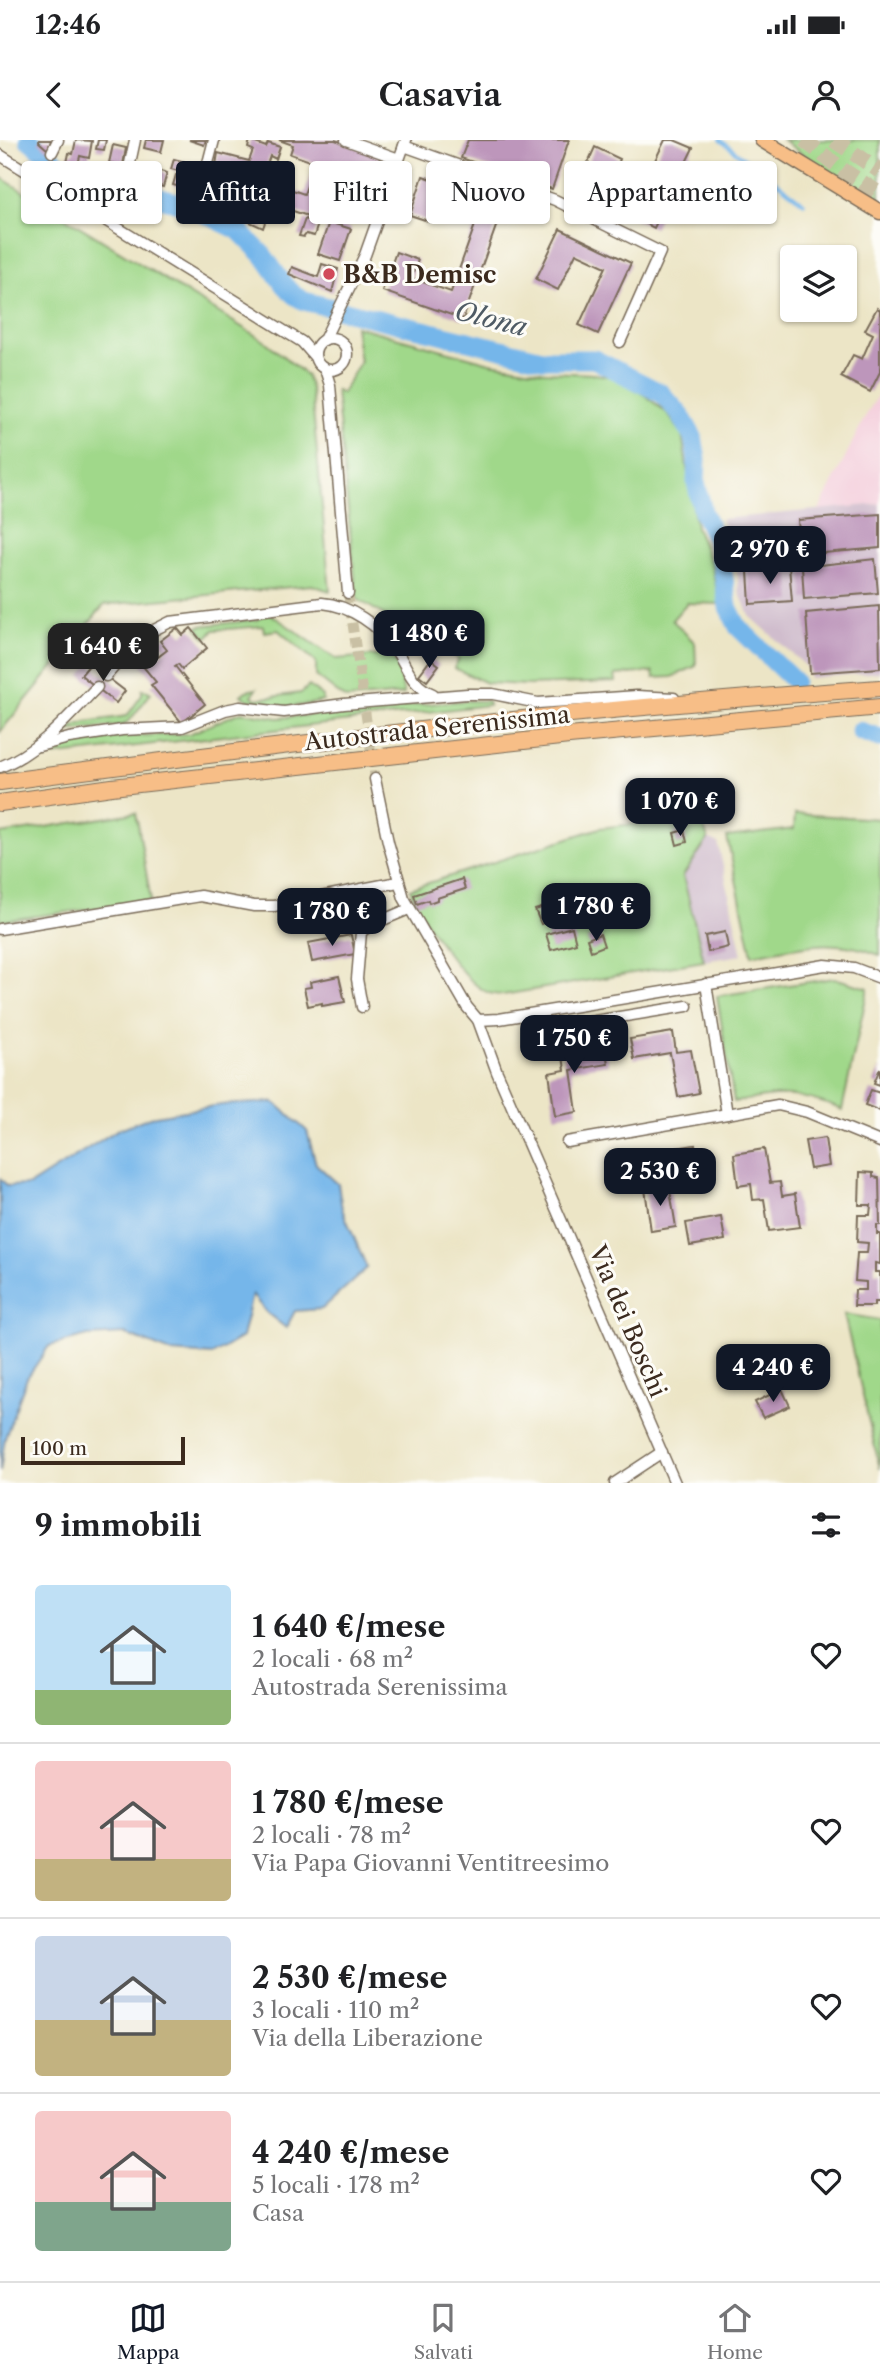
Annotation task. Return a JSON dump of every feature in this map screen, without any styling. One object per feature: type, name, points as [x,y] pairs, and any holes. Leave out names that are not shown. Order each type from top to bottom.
[{"type":"highway","name":"Autostrada Serenissima","points":[[0,782],[298,744],[568,714],[880,688]]},
{"type":"highway","name":"Autostrada Serenissima","points":[[0,803],[125,786],[569,736],[880,707]]},
{"type":"main road","points":[[762,140],[880,212]]},
{"type":"street","points":[[52,152],[58,140]]},
{"type":"street","points":[[130,161],[135,140]]},
{"type":"street","points":[[209,161],[214,140]]},
{"type":"street","points":[[346,140],[399,159]]},
{"type":"street","points":[[315,357],[316,349],[336,319],[365,254],[405,143],[555,200],[660,252],[620,342]]},
{"type":"street","points":[[0,155],[302,342],[319,365],[330,369],[344,363],[346,353],[339,341],[336,319]]},
{"type":"street","points":[[302,342],[339,341]]},
{"type":"street","points":[[330,369],[348,593]]},
{"type":"street","points":[[106,677],[140,637],[170,622],[322,603],[353,612],[369,624],[392,645],[417,686],[436,695]]},
{"type":"street","points":[[0,767],[39,746],[97,687]]},
{"type":"street","points":[[39,746],[68,738],[122,730],[182,727],[240,707],[284,712],[436,695],[493,694],[537,703],[637,696],[716,701]]},
{"type":"street","name":"Via dei Boschi","points":[[375,779],[398,882],[409,909],[467,1007],[478,1020],[497,1072],[676,1483]]},
{"type":"street","points":[[0,929],[200,896],[254,906],[274,906],[398,882]]},
{"type":"street","points":[[362,1007],[357,979],[361,932],[409,909]]},
{"type":"street","points":[[478,1020],[499,1019],[825,965],[854,968],[880,978]]},
{"type":"street","points":[[706,984],[727,1114]]},
{"type":"street","points":[[612,1000],[615,1018]]},
{"type":"street","points":[[540,1030],[687,1006]]},
{"type":"street","points":[[567,1142],[772,1105],[791,1106],[880,1142]]},
{"type":"street","points":[[615,1483],[662,1452]]},
{"type":"shaded area","points":[[880,391],[880,504],[819,510],[864,419]]},
{"type":"shaded area","points":[[880,504],[880,672],[809,678],[808,668],[750,616],[739,592],[735,551],[721,519]]},
{"type":"shaded area","points":[[708,839],[718,843],[742,955],[704,961],[683,876]]},
{"type":"green space","points":[[783,140],[880,140],[880,198],[825,171]]},
{"type":"green space","points":[[0,177],[21,190],[21,224],[76,224],[266,342],[306,375],[311,389],[330,591],[312,585],[104,605],[0,732]]},
{"type":"green space","points":[[355,326],[490,363],[545,372],[613,377],[645,395],[667,413],[682,434],[696,527],[711,563],[720,604],[687,603],[672,620],[695,643],[696,666],[672,677],[654,678],[653,672],[615,675],[616,682],[529,685],[486,683],[454,668],[459,659],[357,599],[336,391],[342,393],[360,362]]},
{"type":"green space","points":[[269,613],[336,659],[383,655],[392,658],[397,664],[404,694],[347,699],[343,697],[316,676],[316,662],[278,630],[264,632],[263,626],[214,630],[206,638],[197,628],[257,620]]},
{"type":"green space","points":[[309,686],[323,697],[323,701],[281,707],[260,704],[241,695],[256,689],[252,696],[256,699],[301,693]]},
{"type":"green space","points":[[142,690],[151,693],[123,725],[65,731],[86,722],[127,716],[142,695]]},
{"type":"green space","points":[[461,701],[488,701],[489,705],[51,756],[50,749],[55,746],[126,736],[189,734],[241,712],[278,718]]},
{"type":"green space","points":[[136,813],[151,901],[0,921],[0,834]]},
{"type":"green space","points":[[795,814],[880,819],[880,955],[846,946],[816,945],[752,955],[727,837],[794,829]]},
{"type":"green space","points":[[700,816],[708,839],[683,876],[704,961],[503,995],[493,994],[473,982],[452,959],[422,914],[410,889],[600,828]]},
{"type":"green space","points":[[834,978],[868,988],[842,1110],[813,1100],[789,1096],[734,1102],[717,996]]},
{"type":"green space","points":[[844,1314],[880,1320],[880,1469],[845,1319]]},
{"type":"water","points":[[274,1102],[307,1131],[316,1164],[338,1184],[342,1209],[367,1268],[322,1309],[295,1311],[286,1328],[267,1313],[252,1295],[242,1337],[212,1355],[171,1352],[125,1334],[88,1336],[49,1346],[27,1378],[5,1438],[0,1472],[0,1179],[8,1186],[30,1185],[117,1130],[150,1117],[220,1105]]},
{"type":"building","points":[[51,140],[48,150],[39,142]]},
{"type":"building","points":[[76,140],[92,141],[89,158],[80,156],[79,161],[67,161],[69,153],[73,154]]},
{"type":"building","points":[[98,140],[106,140],[104,150],[96,149]]},
{"type":"building","points":[[146,140],[164,140],[161,152],[144,148]]},
{"type":"building","points":[[189,140],[206,140],[204,145]]},
{"type":"building","points":[[250,140],[256,140],[255,143],[266,147],[268,143],[280,147],[276,159],[270,156],[268,161],[249,161],[253,150],[248,148]]},
{"type":"building","points":[[279,140],[335,140],[381,155],[379,161],[310,161],[290,154],[293,145]]},
{"type":"building","points":[[468,140],[569,140],[552,189],[550,161],[470,161],[461,158]]},
{"type":"building","points":[[665,140],[674,140],[693,148],[687,161],[655,161]]},
{"type":"building","points":[[113,145],[126,148],[124,161],[109,161]]},
{"type":"building","points":[[595,147],[620,159],[619,161],[589,161]]},
{"type":"building","points":[[218,153],[249,161],[217,161]]},
{"type":"building","points":[[174,159],[181,161],[176,161],[176,170],[171,169]]},
{"type":"building","points":[[162,172],[167,173],[162,187]]},
{"type":"building","points":[[423,176],[426,177],[426,220],[412,216]]},
{"type":"building","points":[[309,181],[309,216],[295,212],[295,191],[304,194]]},
{"type":"building","points":[[305,219],[309,221],[309,224],[318,224],[314,236],[299,236]]},
{"type":"building","points":[[328,224],[351,229],[340,261],[318,254]]},
{"type":"building","points":[[475,224],[497,224],[463,319],[382,291],[396,252],[418,260],[411,278],[451,292]]},
{"type":"building","points":[[560,229],[631,263],[598,334],[579,325],[606,267],[576,253],[558,290],[536,279]]},
{"type":"building","points":[[322,264],[338,269],[332,292],[289,274],[292,267],[318,277]]},
{"type":"building","points":[[877,308],[880,310],[880,372],[870,392],[841,377],[853,355],[862,359],[873,334],[865,330]]},
{"type":"building","points":[[880,514],[880,548],[801,555],[798,520]]},
{"type":"building","points":[[875,559],[878,593],[804,599],[802,567]]},
{"type":"building","points":[[789,566],[792,601],[750,604],[748,571]]},
{"type":"building","points":[[879,606],[880,668],[810,673],[806,613]]},
{"type":"building","points":[[177,628],[183,635],[191,628],[207,648],[182,669],[178,664],[175,666],[205,704],[182,723],[151,685],[156,682],[141,664],[155,653],[158,657],[167,650],[160,641]]},
{"type":"building","points":[[431,659],[439,665],[427,681],[419,675]]},
{"type":"building","points":[[90,664],[125,691],[116,703],[81,675]]},
{"type":"building","points":[[684,830],[687,842],[677,845],[674,833]]},
{"type":"building","points":[[462,879],[465,889],[429,903],[428,900],[417,904],[414,895]]},
{"type":"building","points":[[548,906],[553,920],[541,924],[535,910]]},
{"type":"building","points":[[572,927],[576,943],[551,950],[546,934]]},
{"type":"building","points":[[725,932],[728,947],[708,952],[705,936]]},
{"type":"building","points":[[600,934],[604,946],[591,951],[587,939]]},
{"type":"building","points":[[351,935],[355,954],[312,962],[308,943]]},
{"type":"building","points":[[339,976],[345,1002],[308,1006],[304,988],[311,987],[310,982]]},
{"type":"building","points":[[673,1032],[676,1052],[691,1050],[699,1093],[678,1097],[670,1053],[634,1059],[630,1039]]},
{"type":"building","points":[[605,1044],[608,1064],[571,1070],[577,1112],[555,1116],[549,1073],[565,1070],[562,1049]]},
{"type":"building","points":[[880,1068],[880,1085],[874,1083]]},
{"type":"building","points":[[871,1090],[880,1093],[880,1111],[865,1105]]},
{"type":"building","points":[[825,1138],[829,1166],[810,1169],[805,1141]]},
{"type":"building","points":[[695,1145],[698,1163],[660,1169],[657,1151]]},
{"type":"building","points":[[764,1149],[770,1183],[780,1182],[782,1196],[795,1194],[800,1227],[769,1231],[764,1199],[753,1200],[751,1184],[738,1186],[734,1154]]},
{"type":"building","points":[[860,1172],[873,1173],[873,1177],[879,1178],[880,1225],[877,1225],[877,1234],[880,1234],[880,1264],[875,1263],[875,1272],[880,1272],[880,1302],[874,1302],[874,1306],[854,1306],[855,1290],[866,1290],[866,1282],[855,1281],[857,1253],[867,1253],[868,1243],[857,1242],[858,1215],[870,1215],[871,1205],[859,1205]]},
{"type":"building","points":[[669,1185],[676,1227],[651,1231],[645,1189]]},
{"type":"building","points":[[721,1217],[725,1240],[690,1246],[686,1223]]},
{"type":"building","points":[[782,1389],[790,1406],[763,1418],[755,1402]]},
{"type":"waterway","name":"Olona","points":[[29,140],[72,175],[183,204],[238,230],[263,255],[284,285],[304,301],[542,359],[594,359],[661,393],[680,414],[693,437],[697,459],[696,482],[703,512],[720,549],[728,607],[738,627],[794,681]]},
{"type":"waterway","points":[[720,140],[804,203]]},
{"type":"waterway","name":"Olona","points":[[860,731],[880,738]]},
{"type":"tunnel","points":[[804,140],[844,171],[880,194]]},
{"type":"tunnel","points":[[834,140],[880,171]]},
{"type":"tunnel","points":[[348,593],[375,779]]},
{"type":"place","name":"B&B Demisc","points":[[329,274]]}]
